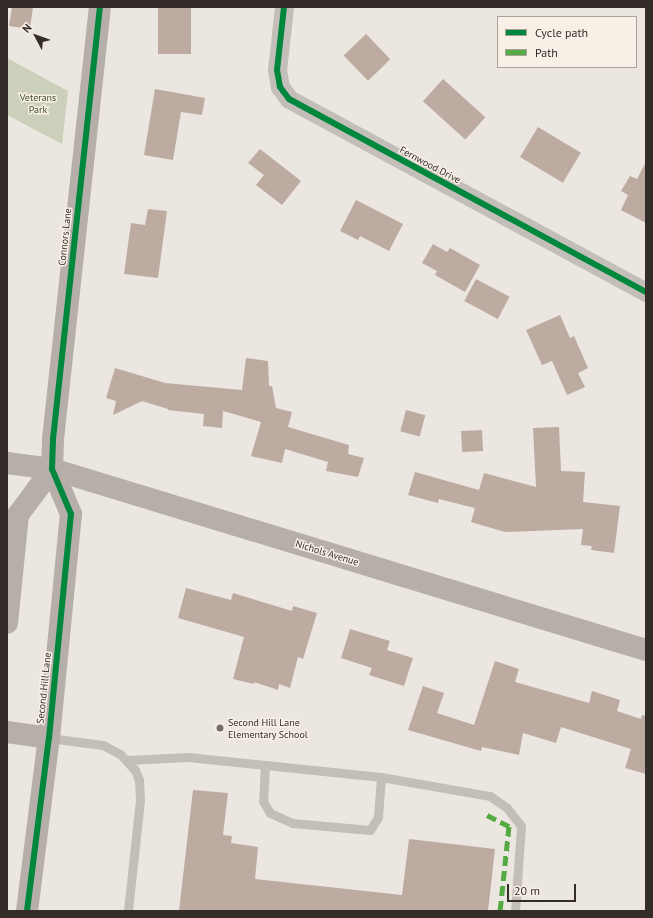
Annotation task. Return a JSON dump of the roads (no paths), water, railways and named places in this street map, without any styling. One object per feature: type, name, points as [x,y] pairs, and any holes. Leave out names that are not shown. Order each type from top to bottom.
[{"type":"street","name":"Connors Lane","points":[[52,469],[55,423],[100,7]]},
{"type":"street","name":"Fernwood Drive","points":[[284,7],[277,70],[280,87],[289,99],[646,292]]},
{"type":"street","name":"Nichols Avenue","points":[[7,463],[52,469],[646,650]]},
{"type":"street","points":[[7,623],[18,515],[52,469]]},
{"type":"street","name":"Second Hill Lane","points":[[27,911],[49,738],[71,514],[52,469]]},
{"type":"street","name":"Second Hill Lane","points":[[7,732],[49,738]]},
{"type":"lane","points":[[49,738],[103,745],[127,760],[135,770],[139,780],[140,796],[128,911]]},
{"type":"lane","points":[[127,760],[188,757],[412,781],[490,796],[507,808],[521,826],[515,911]]},
{"type":"lane","points":[[265,765],[263,801],[270,814],[292,823],[370,830],[378,817],[381,777]]},
{"type":"place","name":"Second Hill Lane Elementary School","points":[[220,728]]},
{"type":"park label","name":"Veterans Park","points":[[38,102]]}]
